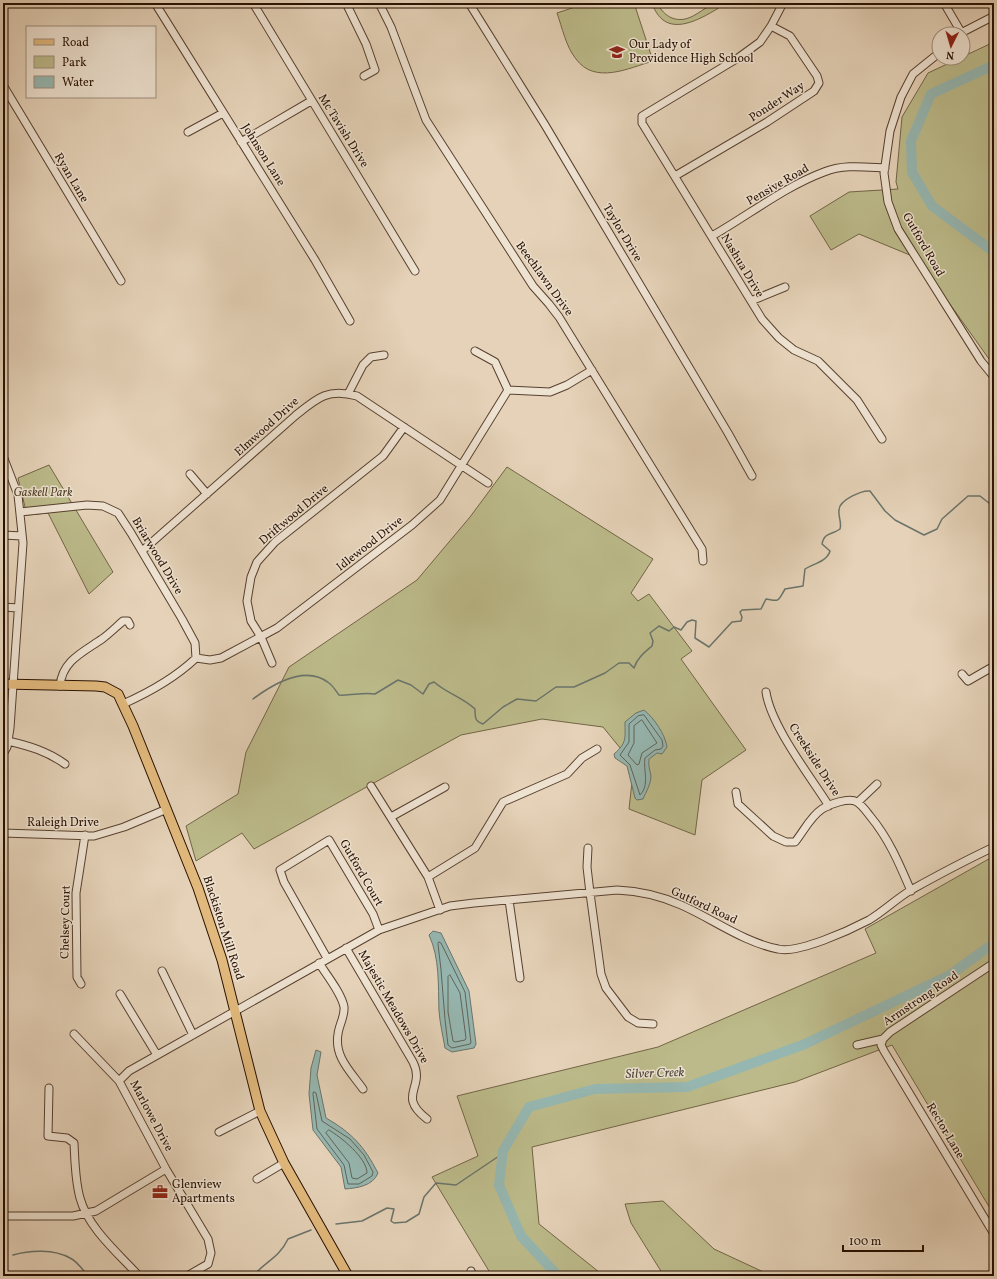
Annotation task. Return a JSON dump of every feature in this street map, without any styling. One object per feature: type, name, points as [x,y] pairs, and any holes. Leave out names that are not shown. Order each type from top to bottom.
[{"type":"main road","name":"Blackiston Mill Road","points":[[3,684],[105,687],[118,694],[198,888],[222,960],[260,1111],[284,1163],[348,1276]]},
{"type":"street","name":"Johnson Lane","points":[[155,3],[315,260],[350,320]]},
{"type":"street","name":"Mc Tavish Drive","points":[[252,3],[415,271]]},
{"type":"street","points":[[346,3],[366,44],[375,70],[364,76]]},
{"type":"street","name":"Beechlawn Drive","points":[[379,3],[391,27],[426,120],[533,286],[549,304],[592,370],[702,549],[703,561]]},
{"type":"street","name":"Taylor Drive","points":[[469,3],[549,132],[752,476]]},
{"type":"street","points":[[771,26],[783,3]]},
{"type":"street","points":[[944,3],[956,26]]},
{"type":"street","points":[[971,28],[994,16]]},
{"type":"street","name":"Nashua Drive","points":[[771,26],[760,42],[738,58],[642,116],[642,123],[762,319],[779,338],[794,350],[818,361],[857,400],[882,439]]},
{"type":"street","name":"Ponder Way","points":[[675,176],[767,122],[814,91],[819,83],[817,76],[790,36],[771,26]]},
{"type":"street","name":"Gutford Road","points":[[931,60],[913,74],[901,97],[890,131],[885,168],[888,202],[898,229],[981,361],[994,377]]},
{"type":"street","name":"Ryan Lane","points":[[3,85],[122,282]]},
{"type":"street","points":[[241,142],[311,101]]},
{"type":"street","points":[[188,132],[223,113]]},
{"type":"street","name":"Pensive Road","points":[[712,236],[787,190],[825,171],[861,167],[885,168]]},
{"type":"street","points":[[751,301],[784,287]]},
{"type":"street","points":[[475,351],[495,362],[508,390],[550,392],[567,385],[592,370]]},
{"type":"street","points":[[348,394],[363,365],[371,357],[384,355]]},
{"type":"street","name":"Idlewood Drive","points":[[196,658],[210,660],[221,658],[261,637],[304,609],[412,525],[440,500],[508,390]]},
{"type":"street","name":"Elmwood Drive","points":[[142,551],[318,397],[332,392],[357,396],[488,483]]},
{"type":"street","name":"Driftwood Drive","points":[[272,663],[261,637],[251,621],[247,601],[251,577],[257,562],[275,542],[383,456],[404,427]]},
{"type":"street","points":[[3,456],[18,495],[22,536],[13,685],[8,741],[3,754]]},
{"type":"street","points":[[190,474],[207,494]]},
{"type":"street","name":"Briarwood Drive","points":[[20,512],[75,506],[103,506],[118,513],[142,551],[195,643],[196,658]]},
{"type":"street","points":[[3,534],[22,536]]},
{"type":"street","points":[[3,607],[18,608]]},
{"type":"street","points":[[60,686],[63,670],[76,655],[103,638],[123,621],[128,621],[130,625]]},
{"type":"street","points":[[123,704],[141,696],[183,671],[196,658]]},
{"type":"street","points":[[962,674],[968,681],[994,666]]},
{"type":"street","name":"Creekside Drive","points":[[766,692],[768,705],[781,732],[829,806],[852,800],[858,802]]},
{"type":"street","points":[[8,741],[30,746],[52,754],[65,764]]},
{"type":"street","points":[[428,877],[475,848],[503,802],[567,774],[582,758],[596,748]]},
{"type":"street","points":[[877,784],[858,802],[878,826],[894,850],[911,891]]},
{"type":"street","points":[[371,786],[392,817],[428,877],[440,910]]},
{"type":"street","points":[[392,817],[445,787]]},
{"type":"street","points":[[736,792],[738,804],[773,836],[786,842],[795,842],[808,822],[823,809],[829,806]]},
{"type":"street","name":"Raleigh Drive","points":[[3,833],[105,834],[166,809]]},
{"type":"street","name":"Chelsey Court","points":[[81,984],[77,977],[76,893],[85,835]]},
{"type":"street","name":"Gutford Court","points":[[328,958],[284,882],[280,870],[329,840],[373,914],[379,930]]},
{"type":"street","name":"Gutford Road","points":[[235,1011],[379,930],[450,906],[474,902],[617,890],[648,894],[681,905],[731,931],[779,950],[799,947],[837,935],[869,920],[911,891],[994,847]]},
{"type":"street","points":[[588,848],[587,868],[590,893],[601,974],[606,988],[628,1017],[638,1023],[653,1024]]},
{"type":"street","points":[[509,900],[520,978]]},
{"type":"street","name":"Majestic Meadows Drive","points":[[346,948],[414,1062],[418,1071],[418,1079],[411,1097],[417,1111],[427,1119]]},
{"type":"street","points":[[319,963],[342,999],[344,1007],[343,1020],[338,1034],[338,1049],[343,1064],[363,1089]]},
{"type":"street","name":"Armstrong Road","points":[[857,1045],[883,1038],[994,963]]},
{"type":"street","points":[[162,971],[193,1035]]},
{"type":"street","points":[[120,994],[156,1055]]},
{"type":"street","name":"Marlowe Drive","points":[[3,1216],[73,1216],[96,1211],[166,1169],[119,1081],[129,1071],[235,1011]]},
{"type":"street","points":[[74,1034],[119,1081]]},
{"type":"street","name":"Rector Lane","points":[[883,1038],[881,1045],[884,1051],[994,1234]]},
{"type":"street","points":[[49,1088],[48,1136],[67,1138],[74,1143],[79,1197],[94,1226],[139,1276]]},
{"type":"street","points":[[219,1132],[260,1111]]},
{"type":"street","points":[[257,1179],[284,1163]]},
{"type":"street","points":[[166,1169],[208,1239],[211,1252],[208,1264],[187,1276]]},
{"type":"green space","points":[[587,3],[634,3],[653,61],[623,70],[602,73],[584,67],[576,59],[570,49],[557,13]]},
{"type":"green space","points":[[652,3],[657,3],[667,15],[672,18],[685,19],[712,5],[727,3],[697,20],[676,24],[667,22],[658,15]]},
{"type":"green space","points":[[994,42],[994,366],[917,258],[859,234],[831,250],[810,216],[849,192],[898,189],[896,182],[902,117],[928,73],[943,66],[971,66],[971,53]]},
{"type":"green space","name":"Gaskell Park","points":[[49,465],[113,572],[89,594],[48,513],[27,515],[18,478]]},
{"type":"green space","points":[[507,467],[653,559],[631,593],[638,601],[649,594],[692,651],[681,659],[746,750],[702,780],[695,835],[629,809],[632,782],[625,754],[603,727],[542,719],[461,735],[254,849],[242,833],[196,861],[186,826],[238,794],[246,752],[289,667],[417,580],[470,517]]},
{"type":"green space","points":[[994,856],[994,1215],[892,1045],[795,1082],[532,1147],[539,1224],[604,1276],[492,1276],[432,1177],[478,1156],[457,1096],[658,1047],[876,953],[865,929]]},
{"type":"green space","points":[[663,1201],[714,1249],[772,1276],[664,1276],[631,1223],[625,1204]]},
{"type":"water","points":[[644,710],[652,717],[664,737],[667,747],[662,754],[657,753],[649,759],[651,776],[650,782],[643,799],[637,800],[635,798],[627,766],[615,758],[614,754],[623,743],[625,722],[636,713]]},
{"type":"water","points":[[433,931],[441,933],[469,991],[476,1044],[474,1048],[452,1052],[445,1048],[439,1016],[437,963],[433,944],[429,935]]},
{"type":"water","points":[[316,1050],[321,1052],[317,1075],[326,1118],[343,1129],[356,1141],[368,1155],[378,1173],[369,1184],[364,1186],[345,1189],[341,1167],[313,1130],[309,1094],[311,1068]]},
{"type":"waterway","name":"Silver Creek","points":[[994,65],[931,94],[911,141],[912,172],[932,206],[994,252]]},
{"type":"waterway","points":[[253,699],[280,682],[290,678],[310,675],[320,678],[330,684],[339,695],[366,693],[375,694],[398,680],[411,685],[423,694],[429,684],[434,682],[475,709],[476,719],[478,722],[483,724],[503,707],[517,699],[536,701],[556,687],[574,687],[605,673],[619,663],[629,663],[634,668],[639,658],[652,646],[653,641],[650,633],[659,626],[669,631],[674,627],[681,630],[687,622],[692,620],[696,621],[695,638],[709,647],[732,622],[741,621],[742,617],[740,612],[742,610],[761,609],[766,599],[778,600],[785,589],[803,586],[805,569],[823,560],[828,555],[830,551],[822,544],[823,540],[826,536],[840,529],[840,506],[852,496],[870,491],[885,511],[895,520],[924,535],[937,529],[942,519],[968,496],[980,496],[994,507]]},
{"type":"waterway","name":"Silver Creek","points":[[558,1276],[521,1236],[499,1185],[503,1151],[529,1107],[595,1089],[687,1087],[805,1044],[950,975],[994,943]]},
{"type":"waterway","points":[[336,1224],[362,1221],[387,1208],[394,1209],[391,1221],[394,1223],[406,1222],[419,1214],[424,1197],[436,1183],[456,1185],[502,1154]]},
{"type":"waterway","points":[[253,1276],[281,1251],[288,1239],[311,1230]]},
{"type":"waterway","points":[[13,1255],[34,1251],[57,1253],[73,1259],[88,1276]]},
{"type":"place","name":"Our Lady of Providence High School","points":[[617,52]]},
{"type":"place","name":"Glenview Apartments","points":[[160,1192]]}]
